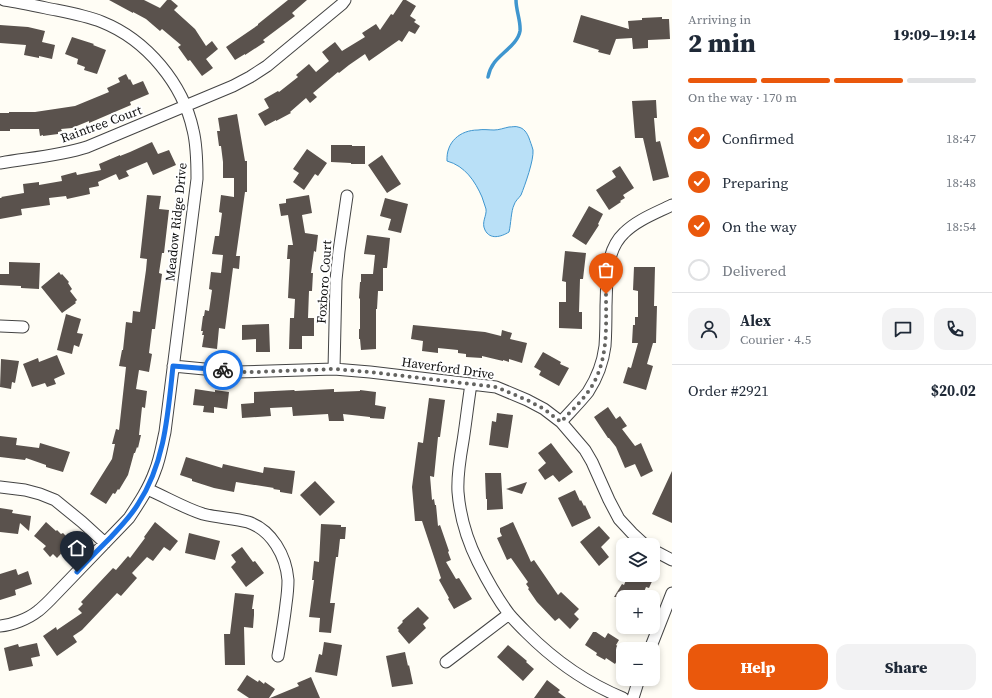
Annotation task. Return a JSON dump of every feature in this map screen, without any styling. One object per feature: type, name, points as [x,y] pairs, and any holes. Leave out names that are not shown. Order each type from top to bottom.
[{"type":"street","name":"Meadow Ridge Drive","points":[[0,626],[30,617],[37,612],[129,518],[139,504],[155,471],[165,432],[197,179],[195,142],[193,130],[185,106],[170,79],[158,62],[133,39],[103,22],[73,13],[4,0]]},
{"type":"street","name":"Raintree Court","points":[[0,163],[73,151],[114,136],[233,86],[267,66],[345,0]]},
{"type":"street","name":"Foxboro Court","points":[[334,369],[336,280],[347,196]]},
{"type":"street","points":[[561,422],[588,391],[604,356],[608,263],[616,243],[630,227],[672,205]]},
{"type":"street","points":[[0,326],[22,326]]},
{"type":"street","name":"Haverford Drive","points":[[173,366],[236,372],[334,369],[496,387],[512,393],[544,409],[561,422],[592,462],[619,519],[637,538]]},
{"type":"street","points":[[471,384],[459,471],[458,491],[460,511],[465,533],[483,573],[509,614],[539,645],[570,670],[590,683],[623,698]]},
{"type":"street","points":[[0,487],[25,490],[55,500],[68,509],[105,543]]},
{"type":"street","points":[[147,488],[190,510],[237,520],[259,527],[272,539],[280,552],[288,580],[285,612],[278,656]]},
{"type":"street","points":[[660,554],[672,560]]},
{"type":"street","points":[[653,642],[672,593]]},
{"type":"street","points":[[446,662],[509,614]]},
{"type":"street","points":[[633,698],[637,686]]},
{"type":"water","points":[[509,127],[522,128],[525,131],[532,145],[533,154],[523,191],[515,202],[513,208],[509,232],[496,237],[490,235],[485,230],[484,222],[486,209],[476,185],[464,170],[447,161],[447,154],[455,138],[465,132],[496,130]]},
{"type":"building","points":[[109,0],[144,0],[160,8],[167,0],[171,0],[178,6],[174,10],[195,29],[206,46],[212,41],[218,49],[206,59],[213,68],[202,76],[190,60],[188,61],[178,47],[181,45],[162,29],[160,31],[146,19]]},
{"type":"building","points":[[288,0],[307,0],[292,13],[295,16],[263,40],[265,42],[235,60],[226,47],[258,25]]},
{"type":"building","points":[[403,0],[406,0],[416,6],[410,16],[416,20],[414,22],[420,26],[415,34],[409,31],[402,42],[399,40],[369,61],[365,54],[339,73],[338,72],[313,93],[317,97],[310,103],[306,98],[290,112],[291,113],[265,126],[258,114],[269,108],[264,99],[278,91],[279,92],[298,77],[296,75],[309,64],[316,72],[329,61],[322,52],[335,42],[342,51],[365,37],[362,33],[376,24],[380,30]]},
{"type":"building","points":[[581,15],[629,29],[628,21],[642,20],[642,18],[662,17],[662,19],[669,19],[670,39],[648,40],[648,48],[633,49],[632,38],[616,39],[610,55],[598,52],[599,50],[573,42]]},
{"type":"building","points":[[0,25],[28,27],[45,31],[42,42],[55,45],[52,59],[24,55],[26,45],[0,43]]},
{"type":"building","points":[[72,37],[94,44],[93,45],[106,50],[97,74],[84,70],[85,67],[77,64],[78,59],[65,54]]},
{"type":"building","points":[[126,74],[133,85],[143,81],[149,94],[130,102],[131,105],[89,123],[89,121],[72,128],[61,129],[62,131],[58,132],[58,134],[40,136],[39,129],[10,129],[10,131],[0,131],[0,113],[35,112],[75,106],[109,92],[107,88],[120,82],[118,78]]},
{"type":"building","points":[[656,100],[657,118],[654,118],[656,142],[660,141],[669,177],[653,181],[643,138],[635,138],[632,101]]},
{"type":"building","points":[[237,114],[245,161],[247,161],[247,192],[245,192],[236,256],[240,256],[239,269],[233,268],[225,329],[219,328],[217,349],[202,347],[204,335],[202,335],[203,331],[201,331],[205,310],[209,311],[212,290],[209,289],[211,272],[221,273],[223,255],[212,254],[215,236],[219,236],[222,213],[219,212],[221,195],[234,197],[234,178],[223,178],[221,146],[219,146],[217,131],[220,131],[218,118]]},
{"type":"building","points":[[152,142],[158,154],[169,150],[176,165],[153,175],[147,162],[126,171],[129,176],[119,180],[116,174],[98,182],[99,186],[89,188],[90,194],[67,199],[66,196],[49,198],[50,205],[21,209],[22,215],[0,219],[0,198],[24,193],[23,184],[39,182],[39,185],[62,181],[61,176],[76,172],[77,175],[101,170],[99,164]]},
{"type":"building","points":[[331,145],[365,146],[365,164],[331,162]]},
{"type":"building","points":[[307,149],[327,163],[318,176],[315,174],[304,190],[293,182],[299,173],[293,169]]},
{"type":"building","points":[[382,155],[401,184],[387,193],[368,165]]},
{"type":"building","points":[[620,166],[634,188],[623,195],[625,198],[609,210],[596,190],[616,177],[612,171]]},
{"type":"building","points":[[147,195],[161,196],[159,209],[169,210],[164,253],[162,253],[159,273],[162,274],[155,329],[152,329],[149,353],[152,354],[149,372],[139,370],[136,389],[147,391],[145,408],[142,407],[139,435],[141,435],[128,475],[119,490],[118,489],[115,494],[113,493],[106,504],[90,494],[112,459],[115,444],[112,444],[116,429],[119,430],[126,367],[119,366],[123,350],[126,322],[132,323],[133,311],[140,312],[146,270],[147,259],[140,258]]},
{"type":"building","points":[[309,195],[312,213],[302,215],[305,233],[318,235],[311,273],[313,273],[312,291],[309,291],[308,318],[314,318],[314,336],[302,336],[302,349],[289,349],[290,318],[294,318],[295,299],[288,298],[290,259],[287,259],[288,245],[293,245],[288,215],[281,216],[279,204],[286,203],[286,199]]},
{"type":"building","points":[[385,198],[408,204],[401,233],[388,230],[391,219],[380,216]]},
{"type":"building","points":[[589,206],[603,214],[598,224],[599,225],[586,245],[572,236]]},
{"type":"building","points":[[367,235],[390,238],[387,268],[383,268],[383,291],[378,291],[376,309],[376,349],[361,350],[359,339],[359,298],[361,274],[373,274],[375,255],[364,254]]},
{"type":"building","points":[[565,251],[586,253],[583,279],[580,279],[579,312],[582,312],[582,329],[559,328],[559,302],[566,302],[566,282],[562,281]]},
{"type":"building","points":[[9,262],[40,263],[39,289],[0,285],[0,274],[9,274]]},
{"type":"building","points":[[634,267],[655,267],[654,306],[657,306],[656,343],[653,343],[647,364],[653,366],[646,390],[623,383],[628,367],[631,368],[638,343],[632,343],[633,325],[635,325],[635,317],[638,317],[638,291],[633,290]]},
{"type":"building","points":[[59,272],[69,282],[68,283],[72,289],[70,291],[77,300],[75,302],[76,303],[62,313],[41,287]]},
{"type":"building","points":[[66,314],[81,319],[77,333],[83,334],[79,347],[74,345],[72,354],[57,350]]},
{"type":"building","points":[[269,324],[270,352],[256,352],[256,339],[242,340],[242,325]]},
{"type":"building","points":[[413,325],[485,332],[501,336],[502,330],[512,333],[510,339],[527,343],[522,363],[509,359],[509,362],[482,356],[482,358],[466,357],[466,354],[458,353],[458,350],[438,348],[438,353],[422,351],[423,341],[411,339]]},
{"type":"building","points":[[543,352],[561,362],[560,364],[569,368],[559,386],[539,375],[541,371],[534,367]]},
{"type":"building","points":[[57,355],[65,374],[54,379],[56,384],[47,387],[45,383],[32,387],[23,364],[38,358],[39,362]]},
{"type":"building","points":[[1,359],[19,361],[15,383],[12,382],[11,389],[0,387]]},
{"type":"building","points":[[195,389],[215,392],[215,390],[229,392],[227,409],[214,407],[214,413],[203,412],[204,406],[193,405]]},
{"type":"building","points":[[334,389],[334,392],[360,390],[376,392],[375,405],[386,407],[384,419],[343,414],[344,421],[329,421],[328,414],[293,416],[292,407],[270,408],[271,416],[242,418],[241,404],[254,403],[254,392]]},
{"type":"building","points":[[429,398],[445,400],[440,437],[438,437],[434,477],[430,476],[432,500],[434,499],[436,505],[438,526],[440,525],[449,551],[451,560],[446,562],[456,579],[459,578],[472,599],[454,609],[439,580],[441,578],[422,521],[415,521],[412,487],[418,442],[423,443]]},
{"type":"building","points":[[608,407],[616,419],[620,416],[627,426],[622,429],[635,446],[641,443],[653,471],[641,477],[635,464],[625,468],[616,447],[594,417]]},
{"type":"building","points":[[497,413],[513,415],[508,448],[489,445],[492,421],[496,422]]},
{"type":"building","points":[[0,436],[17,438],[16,445],[39,448],[40,443],[70,452],[63,472],[46,467],[46,465],[26,458],[25,460],[0,457]]},
{"type":"building","points":[[551,443],[573,472],[559,482],[553,475],[545,480],[538,470],[546,463],[538,453]]},
{"type":"building","points":[[186,457],[222,468],[223,464],[263,473],[264,467],[295,471],[292,494],[280,492],[280,490],[273,489],[274,488],[236,482],[234,492],[192,481],[192,479],[180,475]]},
{"type":"building","points":[[672,471],[672,523],[652,514]]},
{"type":"building","points":[[485,473],[501,473],[503,509],[487,510]]},
{"type":"building","points":[[315,481],[335,502],[320,516],[300,495]]},
{"type":"building","points":[[527,482],[522,494],[506,489]]},
{"type":"building","points":[[575,490],[580,501],[581,500],[584,506],[585,505],[591,518],[572,527],[558,498]]},
{"type":"building","points":[[0,508],[13,510],[12,513],[31,516],[29,531],[20,523],[18,534],[0,532]]},
{"type":"building","points":[[46,522],[56,531],[57,530],[61,534],[63,533],[72,542],[57,558],[53,554],[50,557],[43,549],[46,546],[34,536]]},
{"type":"building","points":[[155,522],[178,541],[170,551],[164,547],[153,561],[147,557],[132,573],[137,578],[121,596],[117,593],[82,630],[73,636],[77,642],[57,656],[43,636],[56,627],[57,630],[82,613],[78,609],[83,604],[81,602],[113,568],[116,570],[128,556],[130,558]]},
{"type":"building","points":[[513,522],[531,562],[534,560],[558,595],[561,592],[579,609],[574,614],[579,619],[570,629],[559,618],[555,621],[537,602],[528,589],[529,588],[526,584],[528,582],[511,558],[507,560],[497,538],[502,536],[500,528]]},
{"type":"building","points":[[321,524],[341,525],[341,527],[346,527],[345,539],[340,539],[338,557],[336,557],[330,603],[335,603],[331,633],[319,632],[320,618],[309,617],[314,580],[312,580],[314,561],[319,562]]},
{"type":"building","points":[[599,526],[610,538],[601,547],[609,557],[599,566],[580,542]]},
{"type":"building","points":[[189,533],[220,541],[215,560],[185,553]]},
{"type":"building","points":[[242,547],[253,562],[255,561],[264,573],[246,587],[231,567],[236,562],[231,555]]},
{"type":"building","points":[[16,569],[18,575],[28,571],[32,584],[15,590],[16,595],[0,600],[0,574]]},
{"type":"building","points":[[625,582],[652,582],[649,588],[646,587],[645,590],[618,590],[622,584],[624,585]]},
{"type":"building","points":[[235,593],[254,595],[252,609],[254,609],[253,628],[244,627],[245,665],[225,665],[224,634],[230,634]]},
{"type":"building","points":[[418,607],[429,618],[423,624],[426,628],[409,644],[397,628],[403,622],[402,621]]},
{"type":"building","points":[[593,632],[596,632],[605,638],[608,633],[619,640],[616,642],[616,662],[615,664],[606,658],[605,660],[596,655],[597,653],[585,645]]},
{"type":"building","points":[[324,642],[342,645],[337,676],[315,672],[319,654],[322,655]]},
{"type":"building","points":[[37,643],[40,656],[31,658],[33,666],[9,671],[4,648],[18,644],[19,647]]},
{"type":"building","points":[[508,645],[534,669],[523,681],[497,657]]},
{"type":"building","points":[[405,652],[413,684],[392,687],[386,656]]},
{"type":"building","points":[[247,675],[258,682],[259,680],[264,684],[265,682],[275,689],[269,698],[249,698],[237,690]]},
{"type":"building","points":[[311,677],[320,698],[270,698],[299,686],[297,683]]},
{"type":"building","points":[[547,680],[560,690],[558,692],[566,698],[534,698]]},
{"type":"waterway","points":[[488,77],[490,70],[497,59],[519,36],[520,27],[516,0]]},
{"type":"way so far","points":[[223,370],[236,372],[256,372],[334,369],[496,387],[512,393],[544,409],[561,422],[588,391],[600,369],[605,346],[606,294]]},
{"type":"route","points":[[77,572],[129,518],[139,504],[155,471],[165,432],[173,366],[223,370]]}]
